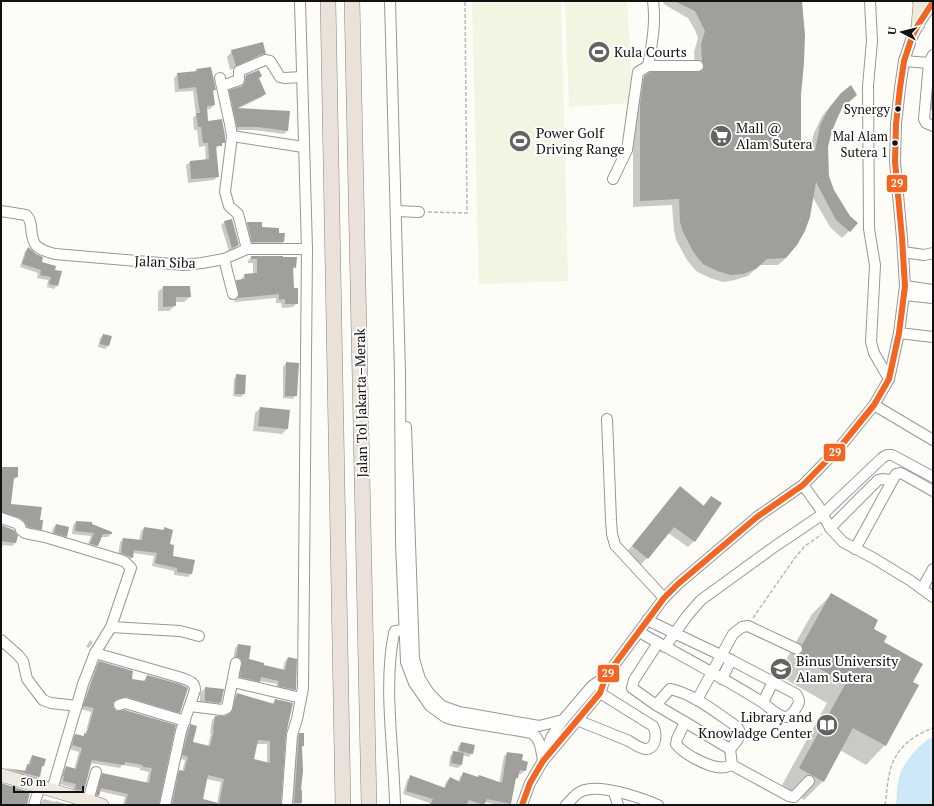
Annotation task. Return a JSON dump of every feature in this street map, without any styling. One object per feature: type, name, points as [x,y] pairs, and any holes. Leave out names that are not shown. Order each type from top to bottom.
[{"type":"highway","name":"Jalan Tol Jakarta–Merak","points":[[328,1],[342,805]]},
{"type":"highway","name":"Jalan Tol Jakarta–Merak","points":[[352,1],[369,805]]},
{"type":"main road","points":[[918,24],[919,1]]},
{"type":"main road","points":[[1,775],[102,805]]},
{"type":"street","points":[[287,805],[292,735],[297,719],[302,688],[307,249],[300,1]]},
{"type":"street","points":[[390,1],[400,373],[401,543],[406,662],[414,683],[430,706],[445,717],[454,720],[532,733],[537,737],[541,746],[542,761]]},
{"type":"street","points":[[648,66],[654,36],[655,15],[653,1]]},
{"type":"street","points":[[870,1],[872,41],[868,86],[868,215],[875,266],[871,342],[874,353],[889,379]]},
{"type":"street","points":[[542,761],[600,693],[606,676],[664,598],[678,584],[757,517],[803,485],[840,447],[874,405],[889,379],[899,333],[904,290],[903,252],[895,162],[896,124],[904,61],[918,24],[933,2]]},
{"type":"street","points":[[904,61],[931,59],[924,119],[926,123],[933,126]]},
{"type":"street","points":[[302,77],[280,77],[270,61],[265,60],[239,71],[239,80],[221,82],[232,136],[225,192],[229,206],[238,214],[247,249],[307,249]]},
{"type":"street","points":[[613,179],[627,150],[638,72],[648,66],[698,66]]},
{"type":"street","points":[[232,136],[304,147]]},
{"type":"street","name":"Jalan Siba","points":[[1,211],[26,215],[30,223],[33,242],[44,251],[55,254],[184,265],[224,259],[247,249]]},
{"type":"street","points":[[396,211],[419,212]]},
{"type":"street","points":[[903,252],[924,255],[933,253]]},
{"type":"street","points":[[224,259],[233,294]]},
{"type":"street","points":[[904,290],[933,290]]},
{"type":"street","points":[[904,290],[933,298]]},
{"type":"street","points":[[899,333],[933,337]]},
{"type":"street","points":[[400,373],[407,429],[414,659],[420,679],[429,693],[442,706],[459,712],[539,726],[563,720]]},
{"type":"street","points":[[874,405],[933,440]]},
{"type":"street","points":[[607,420],[611,520],[612,534],[615,545],[664,598]]},
{"type":"street","points":[[730,749],[656,705],[632,688],[632,685],[661,645],[675,633],[701,600],[749,564],[823,514],[877,462],[887,455],[892,455],[933,477]]},
{"type":"street","points":[[855,549],[896,474],[900,473],[933,491]]},
{"type":"street","points":[[830,528],[878,480],[892,480]]},
{"type":"street","points":[[803,485],[823,514],[830,528],[843,542],[911,581],[933,597]]},
{"type":"street","points":[[1,518],[16,522],[25,533],[45,537],[121,560],[128,564],[131,568],[111,627],[95,653],[83,684],[77,706],[46,788],[34,805]]},
{"type":"street","points":[[922,590],[933,569]]},
{"type":"street","points":[[639,632],[763,702],[782,716],[787,717],[796,709],[799,698],[796,694],[731,660],[647,620]]},
{"type":"street","points":[[697,700],[733,634],[742,627],[748,626],[797,649]]},
{"type":"street","points":[[111,627],[180,631],[199,636]]},
{"type":"street","points":[[395,805],[390,697],[390,651],[395,631],[404,630]]},
{"type":"street","points":[[1,640],[23,661],[27,679],[43,700],[50,703],[77,706]]},
{"type":"street","points":[[95,653],[182,678],[193,682],[195,685],[195,690],[185,721],[165,805]]},
{"type":"street","points":[[722,679],[731,660]]},
{"type":"street","points":[[190,706],[225,710],[228,705],[236,663]]},
{"type":"street","points":[[522,805],[530,783],[542,761],[552,736],[563,720],[592,686],[606,676]]},
{"type":"street","points":[[233,682],[301,698]]},
{"type":"street","points":[[763,702],[773,682]]},
{"type":"street","points":[[656,705],[670,689],[676,690],[697,700],[739,728],[739,738],[730,749],[732,765]]},
{"type":"street","points":[[577,720],[639,747],[646,749],[652,746],[656,739],[657,733],[654,726],[600,693]]},
{"type":"street","points":[[119,705],[125,703],[185,721]]},
{"type":"street","points":[[685,722],[676,738],[676,744],[679,748],[705,763],[716,767],[726,767],[732,765],[789,796],[794,797],[809,781]]},
{"type":"street","points":[[88,801],[96,772]]},
{"type":"street","points":[[566,805],[582,791],[598,788],[658,805]]},
{"type":"street","points":[[614,792],[618,805]]},
{"type":"path","points":[[419,212],[467,213],[465,1]]},
{"type":"path","points":[[748,626],[794,559],[805,546],[830,528]]},
{"type":"path","points":[[885,805],[890,769],[896,757],[906,743],[920,733],[933,728]]},
{"type":"green space","name":"Power Golf Driving Range","points":[[472,1],[561,1],[568,281],[479,284]]},
{"type":"green space","name":"Kula Courts","points":[[565,1],[627,1],[633,103],[569,107]]},
{"type":"water","points":[[930,738],[933,738],[933,805],[896,805],[898,780],[904,766],[912,755]]},
{"type":"building","name":"Mall @ Alam Sutera","points":[[674,1],[802,1],[805,35],[801,95],[801,151],[815,151],[820,125],[829,108],[841,93],[851,85],[857,95],[842,108],[832,131],[828,147],[829,176],[834,190],[850,216],[858,223],[850,232],[836,220],[816,182],[810,217],[805,231],[797,245],[786,258],[767,259],[756,269],[743,274],[731,275],[717,271],[703,264],[694,253],[683,232],[680,222],[679,199],[640,201],[640,104],[644,76],[650,72],[698,72],[703,70],[704,66],[702,61],[701,44],[705,31],[695,11]]},
{"type":"building","points":[[263,42],[266,54],[262,54],[236,66],[231,50]]},
{"type":"building","points":[[211,67],[216,90],[213,90],[215,105],[207,106],[208,121],[222,119],[225,136],[225,143],[222,143],[222,146],[216,146],[219,177],[191,179],[190,161],[209,159],[208,143],[203,143],[201,127],[198,127],[196,113],[200,113],[196,87],[179,89],[177,73],[197,71],[196,69]]},
{"type":"building","points":[[259,70],[262,76],[259,78],[266,94],[237,108],[290,111],[288,131],[258,127],[237,127],[229,90],[242,86],[245,83],[246,75]]},
{"type":"building","points":[[232,219],[239,245],[232,248],[224,221]]},
{"type":"building","points":[[247,222],[262,222],[262,227],[279,228],[279,233],[285,233],[284,242],[252,242]]},
{"type":"building","points":[[28,247],[36,254],[43,257],[42,262],[56,266],[55,270],[62,271],[58,286],[49,284],[51,277],[40,275],[41,270],[22,264]]},
{"type":"building","points":[[251,256],[297,257],[296,268],[293,267],[294,288],[298,288],[298,304],[285,304],[285,299],[279,300],[279,294],[238,298],[239,293],[236,280],[245,279],[244,274],[257,273],[257,259],[251,259]]},
{"type":"building","points":[[163,286],[190,286],[191,297],[176,297],[176,306],[163,307]]},
{"type":"building","points":[[103,334],[112,336],[109,346],[100,344]]},
{"type":"building","points":[[286,362],[299,363],[297,396],[285,396]]},
{"type":"building","points":[[236,374],[246,375],[245,394],[235,394]]},
{"type":"building","points":[[260,407],[290,410],[288,429],[258,426]]},
{"type":"building","points":[[18,467],[18,477],[14,478],[11,504],[42,507],[40,520],[43,520],[42,530],[28,527],[20,518],[1,512],[1,468]]},
{"type":"building","points":[[680,486],[704,506],[711,496],[722,503],[695,542],[674,527],[648,559],[632,546]]},
{"type":"building","points":[[76,521],[92,522],[92,524],[112,532],[112,534],[103,534],[98,546],[90,544],[94,533],[75,531]]},
{"type":"building","points":[[56,524],[69,527],[67,537],[54,533]]},
{"type":"building","points":[[1,525],[14,530],[18,536],[16,543],[1,541]]},
{"type":"building","points":[[144,527],[164,530],[164,527],[173,530],[170,544],[174,545],[173,556],[195,560],[192,574],[177,572],[177,568],[155,563],[157,553],[134,550],[133,558],[121,553],[123,538],[142,540]]},
{"type":"building","points":[[831,593],[878,620],[874,629],[887,636],[884,642],[923,664],[913,682],[919,685],[886,746],[853,728],[824,782],[799,768],[846,683],[796,656],[803,652],[802,645]]},
{"type":"building","points":[[238,644],[251,646],[249,659],[264,663],[264,665],[285,670],[288,657],[297,659],[296,690],[278,686],[279,681],[261,677],[260,682],[240,677],[242,661],[240,658],[236,657]]},
{"type":"building","points":[[99,661],[133,671],[132,679],[145,681],[147,675],[180,684],[188,688],[180,713],[127,697],[117,699],[113,703],[113,707],[117,711],[125,710],[176,725],[159,805],[125,805],[128,794],[101,788],[99,796],[96,795],[102,773],[149,783],[152,768],[143,767],[143,765],[125,762],[124,765],[92,760],[84,791],[75,789],[76,784],[63,781],[66,766],[76,769],[82,748],[72,745],[75,734],[84,736],[84,733],[86,734],[88,730],[94,708],[83,706]]},
{"type":"building","points":[[205,687],[224,689],[221,703],[205,701]]},
{"type":"building","points":[[237,693],[274,704],[275,699],[293,703],[286,734],[281,805],[219,805],[224,779],[208,775],[203,799],[218,803],[218,805],[172,805],[179,770],[184,771],[188,757],[182,755],[190,724],[197,726],[193,742],[210,746],[214,730],[215,716],[224,716],[232,712]],"holes":[[[258,740],[270,741],[270,763],[254,759]]]},
{"type":"building","points":[[299,733],[304,733],[304,746],[302,746],[302,803],[294,803]]},
{"type":"building","points":[[461,742],[475,745],[473,754],[459,751]]},
{"type":"building","points":[[453,751],[464,753],[462,765],[451,763]]},
{"type":"building","points":[[507,752],[523,754],[522,760],[528,762],[526,771],[520,770],[518,778],[516,778],[511,804],[487,799],[484,805],[469,800],[466,805],[430,805],[433,799],[406,791],[410,775],[445,788],[450,777],[460,782],[463,772],[478,777],[479,775],[502,783]]},
{"type":"building","points":[[32,755],[46,759],[44,766],[42,766],[40,777],[5,768],[26,771],[27,764],[30,765]]},
{"type":"building","points":[[1,783],[30,792],[27,805],[1,805]]},
{"type":"transit line","name":"29","points":[[522,805],[530,783],[543,761],[600,693],[606,676],[664,598],[678,584],[757,517],[803,485],[840,447],[874,405],[889,379],[899,333],[905,286],[895,162],[896,124],[900,88],[904,61],[912,37],[933,2]]},
{"type":"place","name":"Kula Courts","points":[[599,52]]},
{"type":"place","name":"Synergy","points":[[898,109]]},
{"type":"place","name":"Mall @ Alam Sutera","points":[[721,136]]},
{"type":"place","name":"Power Golf Driving Range","points":[[520,141]]},
{"type":"place","name":"Mal Alam Sutera 1","points":[[895,143]]},
{"type":"place","name":"Binus University Alam Sutera","points":[[781,669]]},
{"type":"place","name":"Library and Knowladge Center","points":[[827,725]]}]
